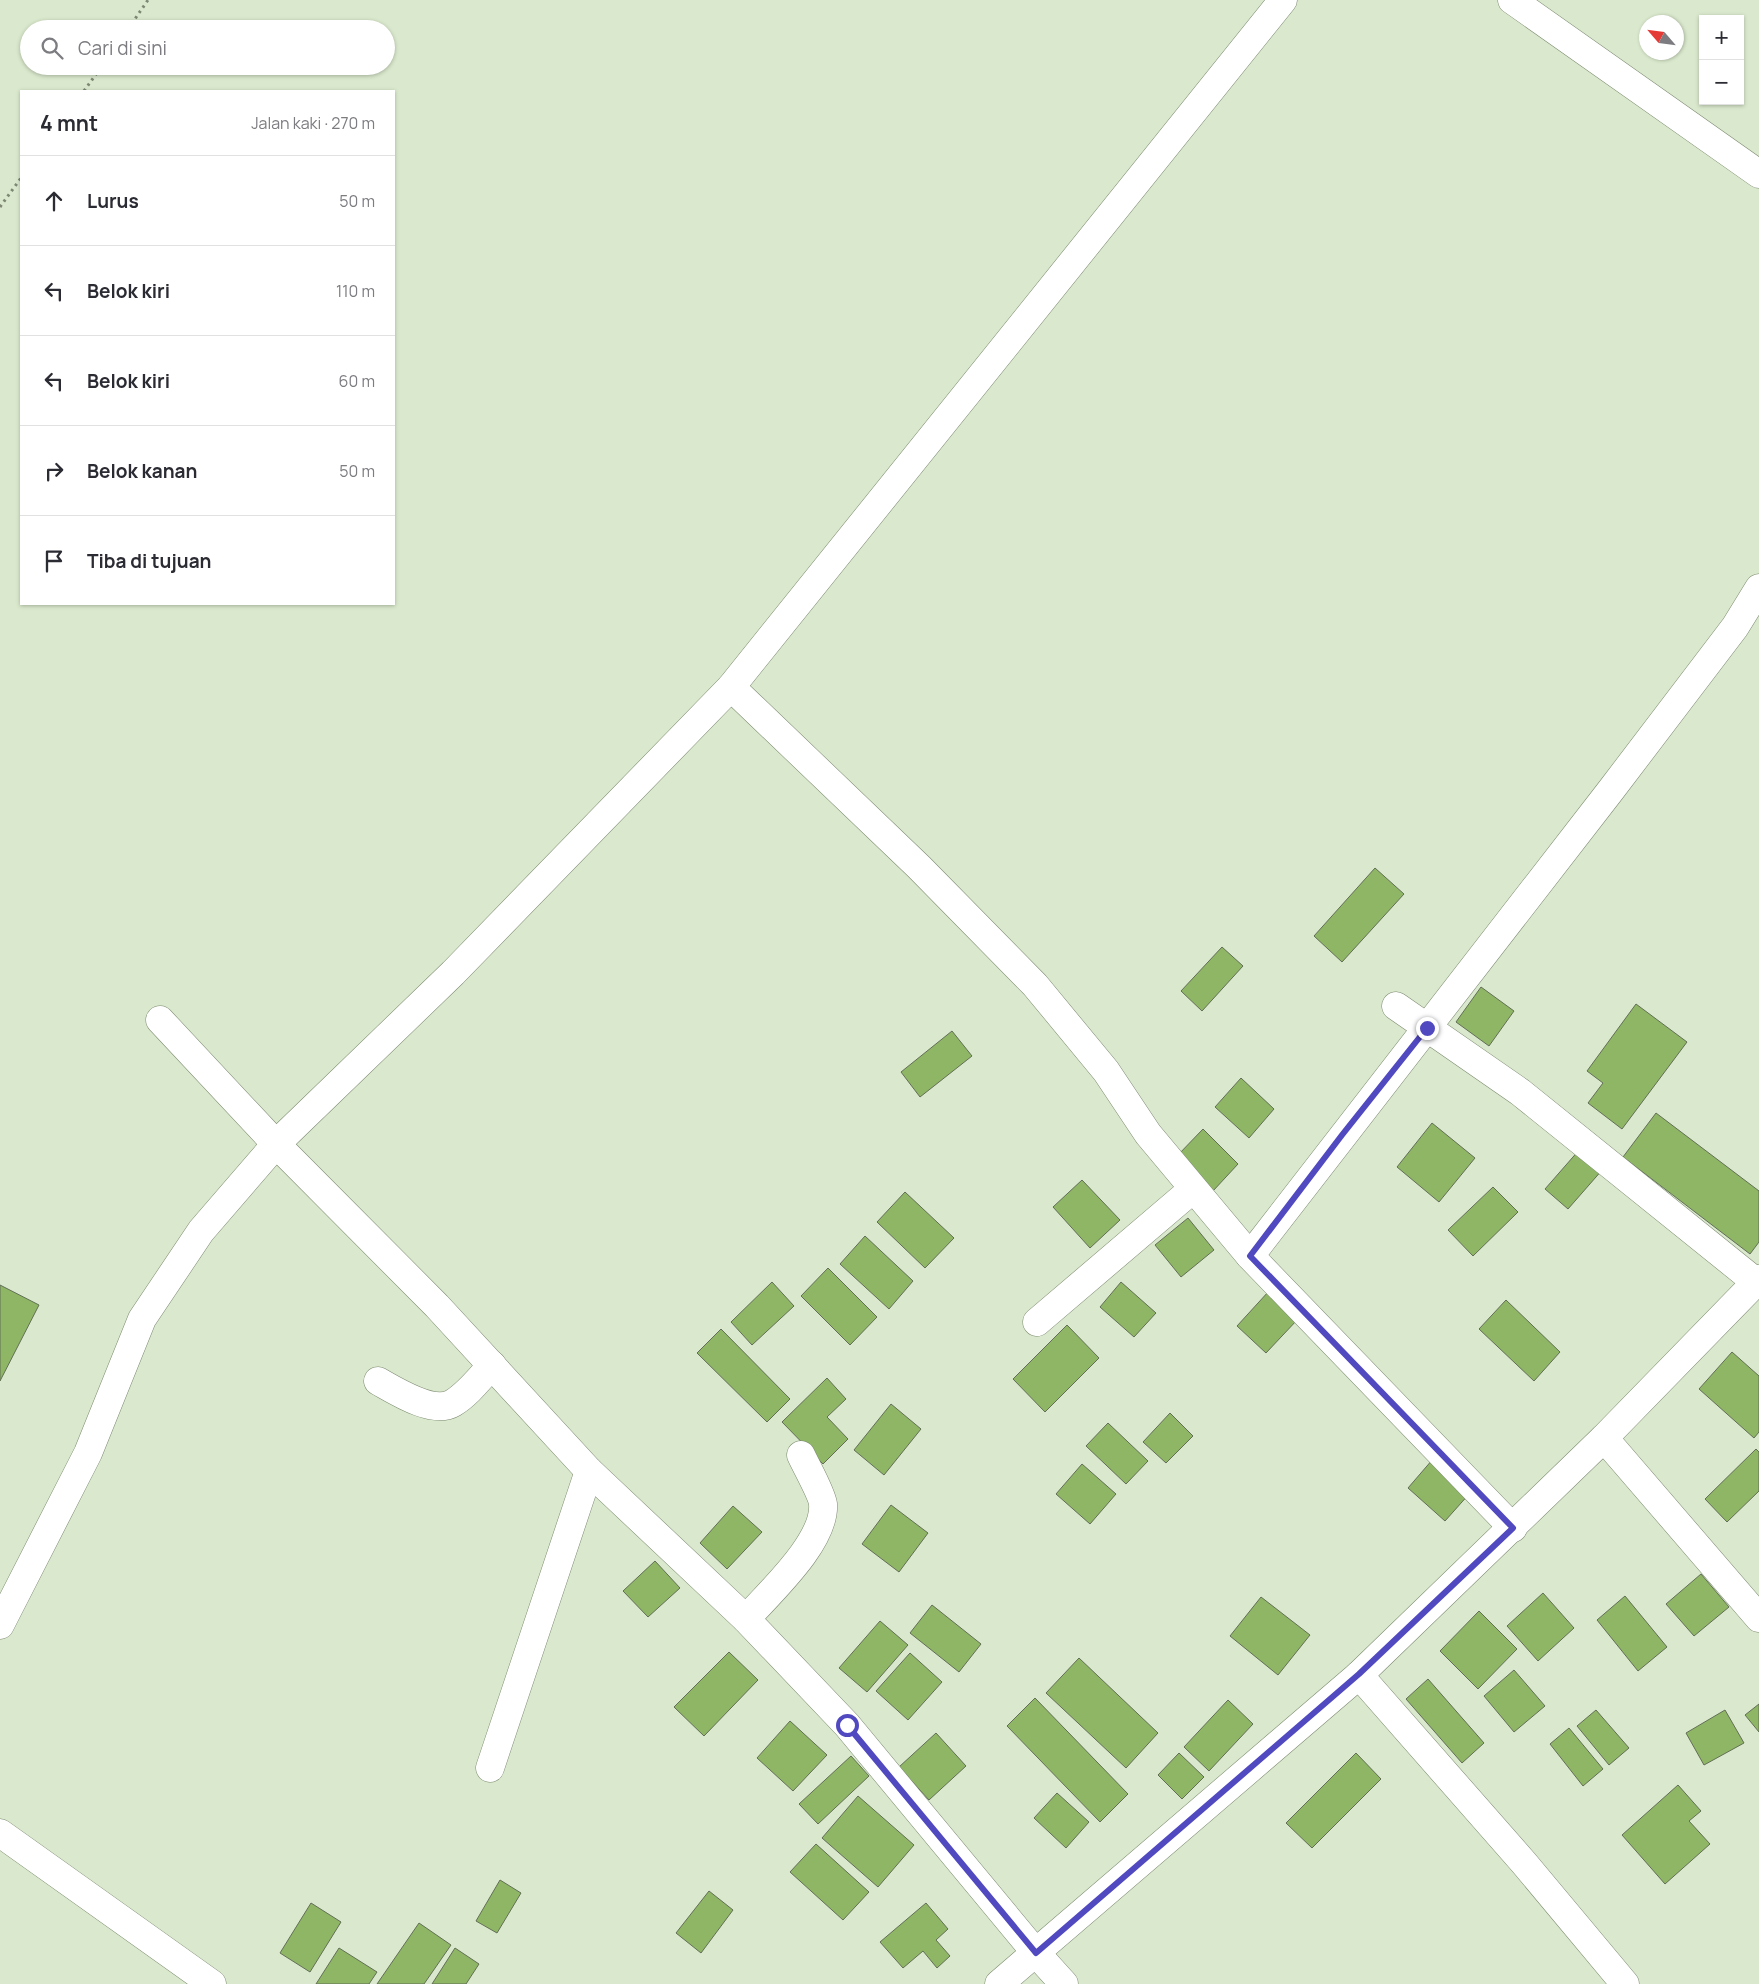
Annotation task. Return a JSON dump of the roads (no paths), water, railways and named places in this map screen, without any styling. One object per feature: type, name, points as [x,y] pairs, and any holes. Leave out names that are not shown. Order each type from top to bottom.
[{"type":"street","points":[[0,1625],[88,1453],[142,1319],[201,1231],[276,1144],[453,974],[731,687],[1283,0]]},
{"type":"street","points":[[1512,0],[1759,174]]},
{"type":"street","points":[[1250,1256],[1735,627],[1759,588]]},
{"type":"street","points":[[731,687],[919,866],[1034,985],[1106,1071],[1148,1134],[1250,1256],[1513,1528]]},
{"type":"street","points":[[999,1984],[1359,1674],[1513,1528],[1758,1281],[1520,1092],[1396,1006]]},
{"type":"street","points":[[160,1020],[276,1144],[437,1306],[589,1471],[746,1619],[847,1725],[1036,1953],[1064,1984]]},
{"type":"street","points":[[1037,1322],[1193,1189]]},
{"type":"street","points":[[378,1381],[416,1400],[436,1407],[452,1404],[492,1365]]},
{"type":"street","points":[[1604,1438],[1759,1618]]},
{"type":"street","points":[[746,1619],[809,1547],[821,1523],[823,1503],[801,1455]]},
{"type":"street","points":[[490,1768],[589,1471]]},
{"type":"street","points":[[1359,1674],[1524,1863],[1625,1984]]},
{"type":"street","points":[[0,1833],[212,1984]]}]
